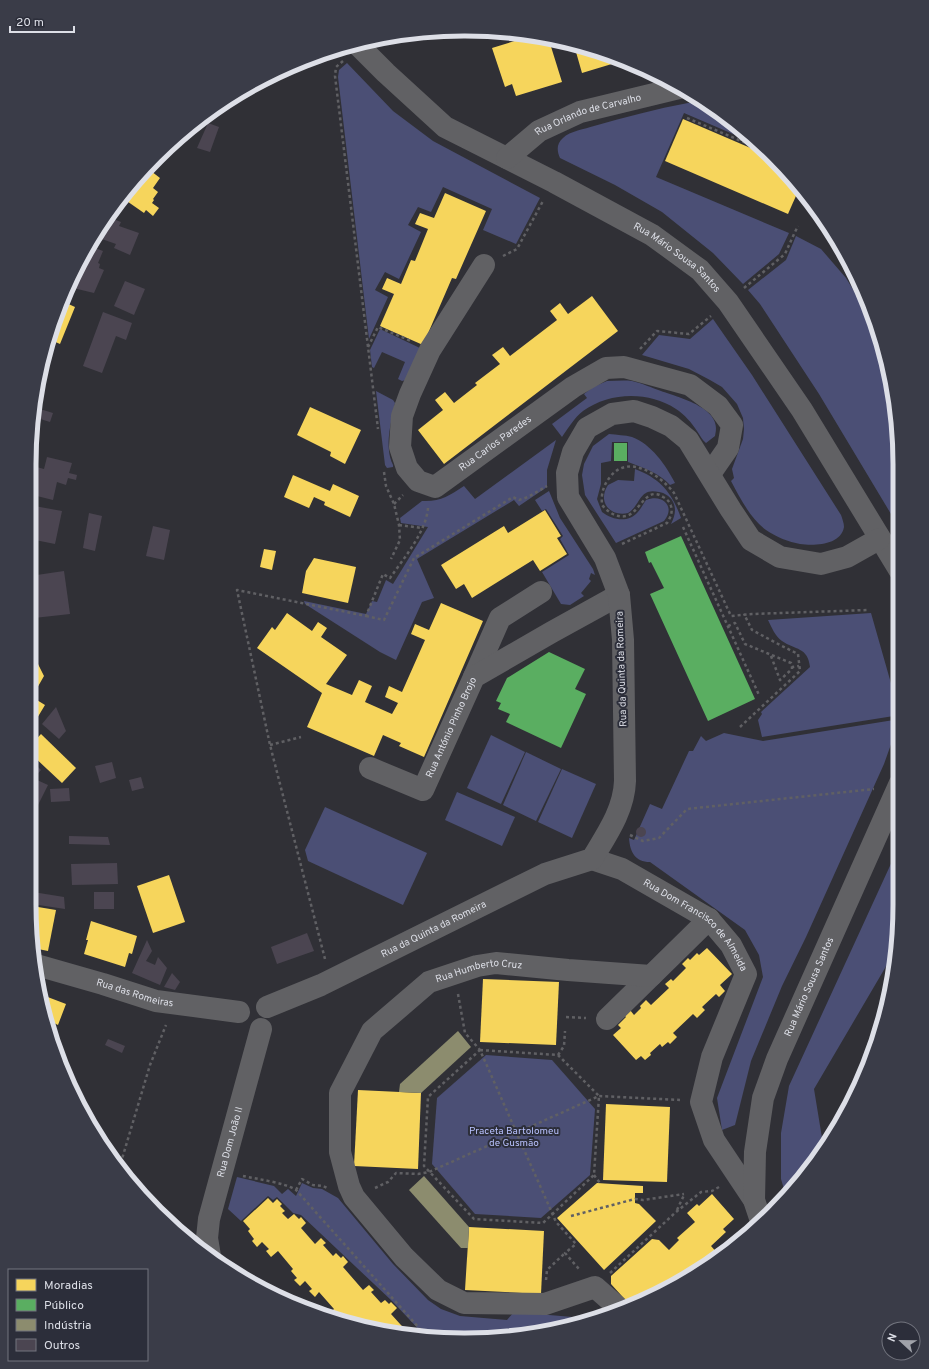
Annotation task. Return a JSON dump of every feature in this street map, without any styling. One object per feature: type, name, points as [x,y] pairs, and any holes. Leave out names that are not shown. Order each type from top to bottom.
[{"type":"street","name":"Rua Mário Sousa Santos","points":[[351,52],[386,73],[446,127],[554,182],[652,235],[700,270],[728,302],[802,410],[893,561]]},
{"type":"street","name":"Rua Orlando de Carvalho","points":[[507,158],[539,131],[580,112],[672,90]]},
{"type":"street","name":"Rua Carlos Paredes","points":[[484,265],[430,350],[410,394],[402,416],[400,447],[407,468],[418,481],[435,486],[573,387],[606,368],[624,367],[690,385],[718,406],[732,425],[728,448],[710,474]]},
{"type":"street","name":"Rua da Quinta da Romeira","points":[[267,1007],[330,981],[545,874],[592,859],[613,824],[624,795],[625,781],[623,640],[619,595],[605,558],[568,497],[567,474],[573,452],[587,428],[612,414],[634,411],[652,417],[671,426],[688,440],[751,540],[780,557],[820,564],[847,557],[879,539]]},
{"type":"street","points":[[474,677],[500,618],[541,592]]},
{"type":"street","name":"Rua António Pinho Brojo","points":[[370,768],[423,790],[474,677],[619,595]]},
{"type":"street","name":"Rua Mário Sousa Santos","points":[[754,1200],[755,1152],[763,1098],[777,1059],[893,798]]},
{"type":"street","name":"Rua Dom Francisco de Almeida","points":[[592,859],[622,870],[709,919],[731,945],[746,974],[712,1057],[701,1102],[714,1140],[754,1200],[759,1215]]},
{"type":"street","points":[[607,1019],[709,919]]},
{"type":"street","name":"Rua Humberto Cruz","points":[[595,1287],[545,1304],[464,1304],[438,1290],[404,1257],[354,1197],[349,1186],[340,1152],[340,1093],[372,1031],[429,982],[477,966],[496,963],[651,976]]},
{"type":"street","name":"Rua das Romeiras","points":[[41,966],[156,1001],[239,1012]]},
{"type":"street","points":[[261,1029],[256,1031],[246,1029],[240,1021],[239,1012],[245,1003],[254,1000],[264,1003],[267,1007]]},
{"type":"street","name":"Rua Dom João II","points":[[209,1248],[207,1238],[208,1219],[261,1029],[268,1022],[269,1017],[267,1007]]},
{"type":"street","points":[[595,1287],[615,1305]]},
{"type":"path","points":[[351,52],[336,67],[334,76],[378,430]]},
{"type":"path","points":[[687,118],[750,145]]},
{"type":"path","points":[[484,265],[517,249],[544,200]]},
{"type":"path","points":[[744,288],[785,254],[798,226]]},
{"type":"path","points":[[639,350],[657,331],[689,334],[711,316]]},
{"type":"path","points":[[368,348],[378,327],[430,350]]},
{"type":"path","points":[[383,465],[386,486],[394,504],[400,525],[400,540],[391,559]]},
{"type":"path","points":[[616,547],[667,523],[672,512],[669,502],[661,495],[656,494],[645,498],[634,513],[628,516],[621,517],[615,515],[602,505],[601,492],[612,475],[618,469],[628,466],[635,466],[654,475],[662,481],[678,500],[731,616],[744,614],[868,610]]},
{"type":"path","points":[[330,981],[270,745],[237,590],[384,620],[414,558],[513,497],[518,500],[528,497],[567,474]]},
{"type":"path","points":[[366,616],[383,574],[390,578],[414,543],[426,519],[428,507]]},
{"type":"path","points":[[400,525],[422,528]]},
{"type":"path","points":[[683,527],[759,695]]},
{"type":"path","points":[[740,727],[800,671],[798,654],[752,630],[744,614]]},
{"type":"path","points":[[728,626],[735,623],[745,644],[791,663],[792,667]]},
{"type":"path","points":[[771,655],[780,680],[792,669],[792,667],[799,666]]},
{"type":"path","points":[[270,745],[301,737]]},
{"type":"path","points":[[633,829],[630,836],[643,841],[659,838],[687,809],[893,786]]},
{"type":"path","points":[[454,974],[466,1033],[480,1050],[556,1222],[576,1244],[547,1270]]},
{"type":"path","points":[[122,1161],[150,1065],[175,1004]]},
{"type":"path","points":[[558,1055],[564,1046],[565,1031]]},
{"type":"path","points":[[594,1175],[543,1223],[474,1219],[424,1166],[428,1097],[480,1050],[558,1055],[599,1096],[594,1175],[600,1184]]},
{"type":"path","points":[[388,1182],[396,1173],[418,1174],[429,1172],[599,1096],[686,1101]]},
{"type":"path","points":[[222,1170],[290,1186],[296,1190],[421,1330]]},
{"type":"path","points":[[612,1272],[676,1212],[701,1192],[712,1191],[738,1176]]},
{"type":"path","points":[[296,1190],[302,1179],[313,1185],[323,1186],[328,1189]]},
{"type":"path","points":[[571,1216],[635,1199],[643,1200],[684,1194],[676,1212]]},
{"type":"path","points":[[565,1253],[595,1287]]},
{"type":"green space","points":[[347,63],[393,111],[433,141],[540,198],[516,244],[483,230],[492,209],[443,187],[431,212],[418,207],[408,225],[421,232],[399,279],[385,272],[375,290],[388,297],[369,339],[338,77],[339,70]]},
{"type":"green space","points":[[695,103],[740,137],[684,113],[656,177],[789,233],[779,254],[743,284],[713,253],[662,212],[615,185],[560,158],[558,150],[559,143],[566,136],[574,132],[617,119],[664,108]]},
{"type":"green space","points":[[796,236],[821,249],[846,278],[860,301],[870,327],[885,381],[892,436],[893,517],[819,394],[760,304],[748,290],[786,260]]},
{"type":"green space","points":[[713,319],[752,375],[841,515],[844,527],[842,533],[833,541],[813,545],[796,543],[774,535],[760,525],[746,507],[731,481],[734,478],[732,469],[743,439],[744,429],[743,418],[737,404],[722,387],[689,369],[642,355],[659,335],[690,339]]},
{"type":"green space","points":[[380,329],[422,349],[406,380],[402,381],[398,379],[405,362],[382,352],[374,368],[372,367],[370,350]]},
{"type":"green space","points":[[607,381],[632,381],[689,401],[707,411],[713,418],[716,426],[715,436],[706,443],[690,422],[676,409],[653,399],[629,396],[605,400],[583,411],[574,419],[562,437],[552,424],[587,398],[584,394],[593,387]]},
{"type":"green space","points":[[376,391],[393,400],[395,403],[389,434],[389,450],[393,467],[387,468],[385,465]]},
{"type":"green space","points":[[609,434],[624,435],[639,440],[652,450],[667,469],[675,483],[670,485],[656,474],[628,462],[628,442],[612,442],[611,461],[601,463],[601,484],[597,499],[602,512],[610,517],[620,519],[629,518],[640,510],[646,500],[652,498],[658,498],[666,503],[669,511],[664,521],[616,543],[585,495],[582,475],[584,464],[593,446]]},
{"type":"green space","points":[[556,440],[547,470],[547,487],[519,506],[514,500],[417,559],[434,598],[422,602],[396,660],[380,652],[305,604],[304,601],[366,614],[372,601],[377,602],[386,580],[393,584],[428,527],[401,523],[400,518],[422,501],[444,498],[464,486],[475,499]]},
{"type":"green space","points":[[635,469],[659,482],[674,501],[681,518],[671,524],[675,512],[674,503],[668,496],[659,492],[652,491],[644,494],[636,506],[628,513],[616,513],[607,507],[604,497],[608,485],[618,480],[634,481]]},
{"type":"green space","points":[[549,491],[560,518],[593,569],[595,575],[591,573],[589,579],[591,581],[581,593],[584,596],[570,605],[561,604],[542,572],[569,555],[560,539],[563,536],[546,509],[542,511],[535,500]]},
{"type":"green space","points":[[871,613],[893,690],[893,716],[762,737],[758,720],[762,714],[761,712],[810,667],[807,656],[804,652],[787,644],[777,637],[768,620]]},
{"type":"green space","points":[[893,720],[893,739],[884,764],[806,937],[782,986],[751,1061],[735,1125],[722,1130],[717,1098],[763,977],[759,955],[745,930],[650,862],[645,862],[637,858],[632,852],[629,838],[634,840],[650,804],[662,809],[689,751],[693,751],[701,736],[706,741],[724,733],[763,741]]},
{"type":"green space","points":[[491,735],[525,752],[501,804],[467,788]]},
{"type":"green space","points":[[526,752],[561,769],[536,821],[503,805]]},
{"type":"green space","points":[[562,769],[596,784],[572,838],[538,822]]},
{"type":"green space","points":[[457,792],[515,817],[502,846],[445,820]]},
{"type":"green space","points":[[325,807],[427,853],[403,905],[308,861],[305,850]]},
{"type":"green space","points":[[893,859],[892,933],[889,962],[814,1089],[822,1141],[784,1190],[781,1179],[781,1133],[789,1086]]},
{"type":"green space","name":"Praceta Bartolomeu de Gusmão","points":[[486,1055],[552,1060],[595,1109],[590,1175],[541,1218],[475,1214],[432,1164],[437,1098]]},
{"type":"green space","points":[[237,1177],[274,1186],[282,1194],[288,1189],[296,1196],[302,1183],[313,1188],[322,1189],[338,1198],[393,1264],[428,1300],[441,1309],[460,1316],[507,1320],[514,1312],[577,1317],[548,1325],[493,1332],[464,1333],[420,1330],[392,1301],[301,1215],[293,1213],[277,1197],[273,1200],[268,1196],[241,1221],[228,1209]]},
{"type":"building: Moradias","points":[[519,40],[550,45],[562,82],[516,96],[512,84],[505,87],[492,48]]},
{"type":"building: Moradias","points":[[576,51],[614,63],[582,73]]},
{"type":"building: Moradias","points":[[683,119],[755,150],[787,182],[797,194],[788,214],[665,161]]},
{"type":"building: Moradias","points":[[152,172],[160,178],[153,188],[158,192],[152,203],[159,208],[153,216],[146,210],[144,213],[127,201]]},
{"type":"building: Moradias","points":[[445,193],[486,211],[456,279],[452,278],[423,345],[380,326],[394,294],[382,289],[387,278],[401,284],[411,260],[415,261],[428,229],[415,224],[420,213],[434,218]]},
{"type":"building: Moradias","points":[[592,296],[618,331],[444,464],[418,430],[443,410],[435,400],[445,392],[454,403],[477,385],[475,383],[500,364],[492,355],[503,347],[510,356],[557,320],[550,311],[560,303],[568,314]]},
{"type":"building: Moradias","points":[[68,304],[75,307],[60,344],[55,342]]},
{"type":"building: Moradias","points":[[310,407],[361,430],[345,464],[330,456],[331,452],[297,435]]},
{"type":"building: Moradias","points":[[293,475],[330,491],[333,484],[359,496],[350,517],[324,505],[325,502],[314,497],[309,508],[284,497]]},
{"type":"building: Moradias","points":[[545,510],[561,536],[557,538],[567,554],[540,571],[533,560],[472,598],[464,584],[456,589],[441,565],[504,526],[508,533]]},
{"type":"building: Moradias","points":[[264,549],[276,551],[272,570],[260,567]]},
{"type":"building: Moradias","points":[[314,558],[356,567],[348,603],[302,593],[306,571]]},
{"type":"building: Moradias","points":[[441,603],[483,621],[424,757],[399,746],[401,743],[383,735],[374,756],[307,727],[322,693],[257,648],[272,627],[275,630],[287,613],[312,631],[318,622],[327,628],[321,637],[347,655],[326,684],[352,695],[359,680],[372,686],[365,702],[392,714],[398,703],[385,697],[389,686],[402,692],[425,640],[411,634],[415,624],[429,630]]},
{"type":"building: Moradias","points":[[38,664],[44,676],[36,690],[36,667]]},
{"type":"building: Moradias","points":[[36,699],[45,705],[36,720]]},
{"type":"building: Moradias","points":[[41,734],[76,768],[62,783],[36,759],[36,740]]},
{"type":"building: Moradias","points":[[169,875],[185,922],[153,933],[137,886]]},
{"type":"building: Moradias","points":[[36,907],[56,910],[48,951],[39,949]]},
{"type":"building: Moradias","points":[[91,921],[137,936],[132,954],[129,953],[125,967],[84,954]]},
{"type":"building: Moradias","points":[[707,948],[732,974],[720,985],[725,991],[719,997],[716,994],[702,1007],[705,1010],[697,1018],[693,1014],[673,1033],[677,1037],[670,1044],[668,1042],[662,1047],[660,1044],[645,1060],[641,1056],[636,1060],[613,1035],[621,1028],[618,1025],[626,1017],[624,1015],[630,1010],[634,1015],[646,1000],[651,1005],[669,988],[665,984],[671,979],[673,981],[686,968],[682,964],[688,958],[690,960],[697,953],[699,955]]},
{"type":"building: Moradias","points":[[483,979],[559,982],[556,1045],[480,1042]]},
{"type":"building: Moradias","points":[[46,996],[66,1004],[58,1025],[54,1023]]},
{"type":"building: Moradias","points":[[358,1090],[421,1093],[418,1169],[354,1166]]},
{"type":"building: Moradias","points":[[606,1104],[670,1107],[667,1182],[603,1180]]},
{"type":"building: Moradias","points":[[597,1183],[643,1186],[643,1193],[635,1193],[635,1203],[639,1204],[656,1221],[604,1270],[557,1218]]},
{"type":"building: Moradias","points":[[712,1194],[734,1219],[723,1229],[726,1232],[711,1246],[716,1251],[679,1276],[626,1301],[611,1284],[611,1276],[652,1239],[659,1240],[669,1250],[679,1240],[677,1238],[695,1222],[687,1213],[697,1204],[699,1206]]},
{"type":"building: Moradias","points":[[268,1198],[273,1203],[277,1199],[282,1204],[280,1206],[285,1211],[282,1213],[288,1219],[294,1214],[299,1219],[301,1217],[306,1223],[301,1228],[315,1244],[321,1238],[326,1243],[323,1245],[333,1256],[336,1253],[341,1258],[343,1256],[348,1262],[343,1267],[363,1290],[369,1285],[374,1290],[371,1292],[381,1303],[385,1300],[389,1304],[391,1302],[397,1308],[391,1314],[404,1328],[381,1325],[333,1312],[334,1309],[319,1292],[315,1297],[309,1291],[312,1289],[305,1281],[300,1286],[294,1280],[297,1278],[291,1271],[293,1269],[278,1251],[271,1257],[266,1251],[269,1249],[262,1242],[257,1247],[252,1241],[254,1239],[248,1231],[250,1229],[243,1221]]},
{"type":"building: Moradias","points":[[469,1227],[544,1231],[541,1294],[465,1290]]},
{"type":"building: Público","points":[[614,443],[627,443],[627,461],[614,461]]},
{"type":"building: Público","points":[[681,536],[755,699],[708,721],[650,594],[664,588],[651,562],[649,563],[645,552]]},
{"type":"building: Público","points":[[549,652],[585,669],[575,689],[586,694],[561,748],[506,722],[510,714],[498,709],[501,703],[496,701],[507,678]]},
{"type":"building: Indústria","points":[[458,1031],[471,1047],[421,1093],[399,1092],[400,1084]]},
{"type":"building: Indústria","points":[[424,1176],[469,1227],[468,1248],[461,1248],[409,1190]]},
{"type":"building: Outros","points":[[208,123],[219,127],[210,152],[197,148]]},
{"type":"building: Outros","points":[[113,219],[121,222],[119,226],[139,233],[130,255],[114,248],[116,244],[100,238]]},
{"type":"building: Outros","points":[[94,248],[103,251],[98,263],[100,264],[99,268],[104,270],[94,293],[74,288]]},
{"type":"building: Outros","points":[[125,281],[145,289],[134,315],[114,306]]},
{"type":"building: Outros","points":[[103,312],[132,323],[126,340],[116,336],[102,373],[83,366]]},
{"type":"building: Outros","points":[[40,409],[53,413],[50,422],[39,419]]},
{"type":"building: Outros","points":[[47,457],[72,463],[69,473],[77,475],[76,480],[68,478],[66,485],[57,482],[53,500],[36,496],[36,467],[44,469]]},
{"type":"building: Outros","points":[[36,506],[62,511],[55,544],[36,540]]},
{"type":"building: Outros","points":[[89,513],[102,516],[95,551],[83,548]]},
{"type":"building: Outros","points":[[153,526],[170,530],[164,560],[146,556]]},
{"type":"building: Outros","points":[[64,571],[70,614],[36,618],[36,575]]},
{"type":"building: Outros","points":[[56,707],[66,731],[59,739],[42,724]]},
{"type":"building: Outros","points":[[112,762],[116,778],[100,783],[95,766]]},
{"type":"building: Outros","points":[[36,765],[41,770],[36,776]]},
{"type":"building: Outros","points":[[141,777],[144,788],[132,791],[129,780]]},
{"type":"building: Outros","points":[[37,780],[48,785],[36,809]]},
{"type":"building: Outros","points":[[69,788],[70,801],[51,802],[50,789]]},
{"type":"building: Outros","points":[[639,827],[643,827],[645,828],[645,836],[639,837],[636,834],[636,830]]},
{"type":"building: Outros","points":[[69,836],[108,837],[110,845],[69,844]]},
{"type":"building: Outros","points":[[117,863],[118,884],[72,885],[71,864]]},
{"type":"building: Outros","points":[[36,892],[64,897],[65,909],[36,905]]},
{"type":"building: Outros","points":[[94,892],[114,892],[114,909],[94,909]]},
{"type":"building: Outros","points":[[307,933],[314,951],[277,964],[271,947]]},
{"type":"building: Outros","points":[[147,940],[152,951],[146,961],[155,965],[158,957],[167,968],[160,985],[132,973]]},
{"type":"building: Outros","points":[[172,973],[180,982],[175,990],[164,987]]},
{"type":"building: Outros","points":[[108,1039],[125,1046],[122,1053],[105,1045]]}]
